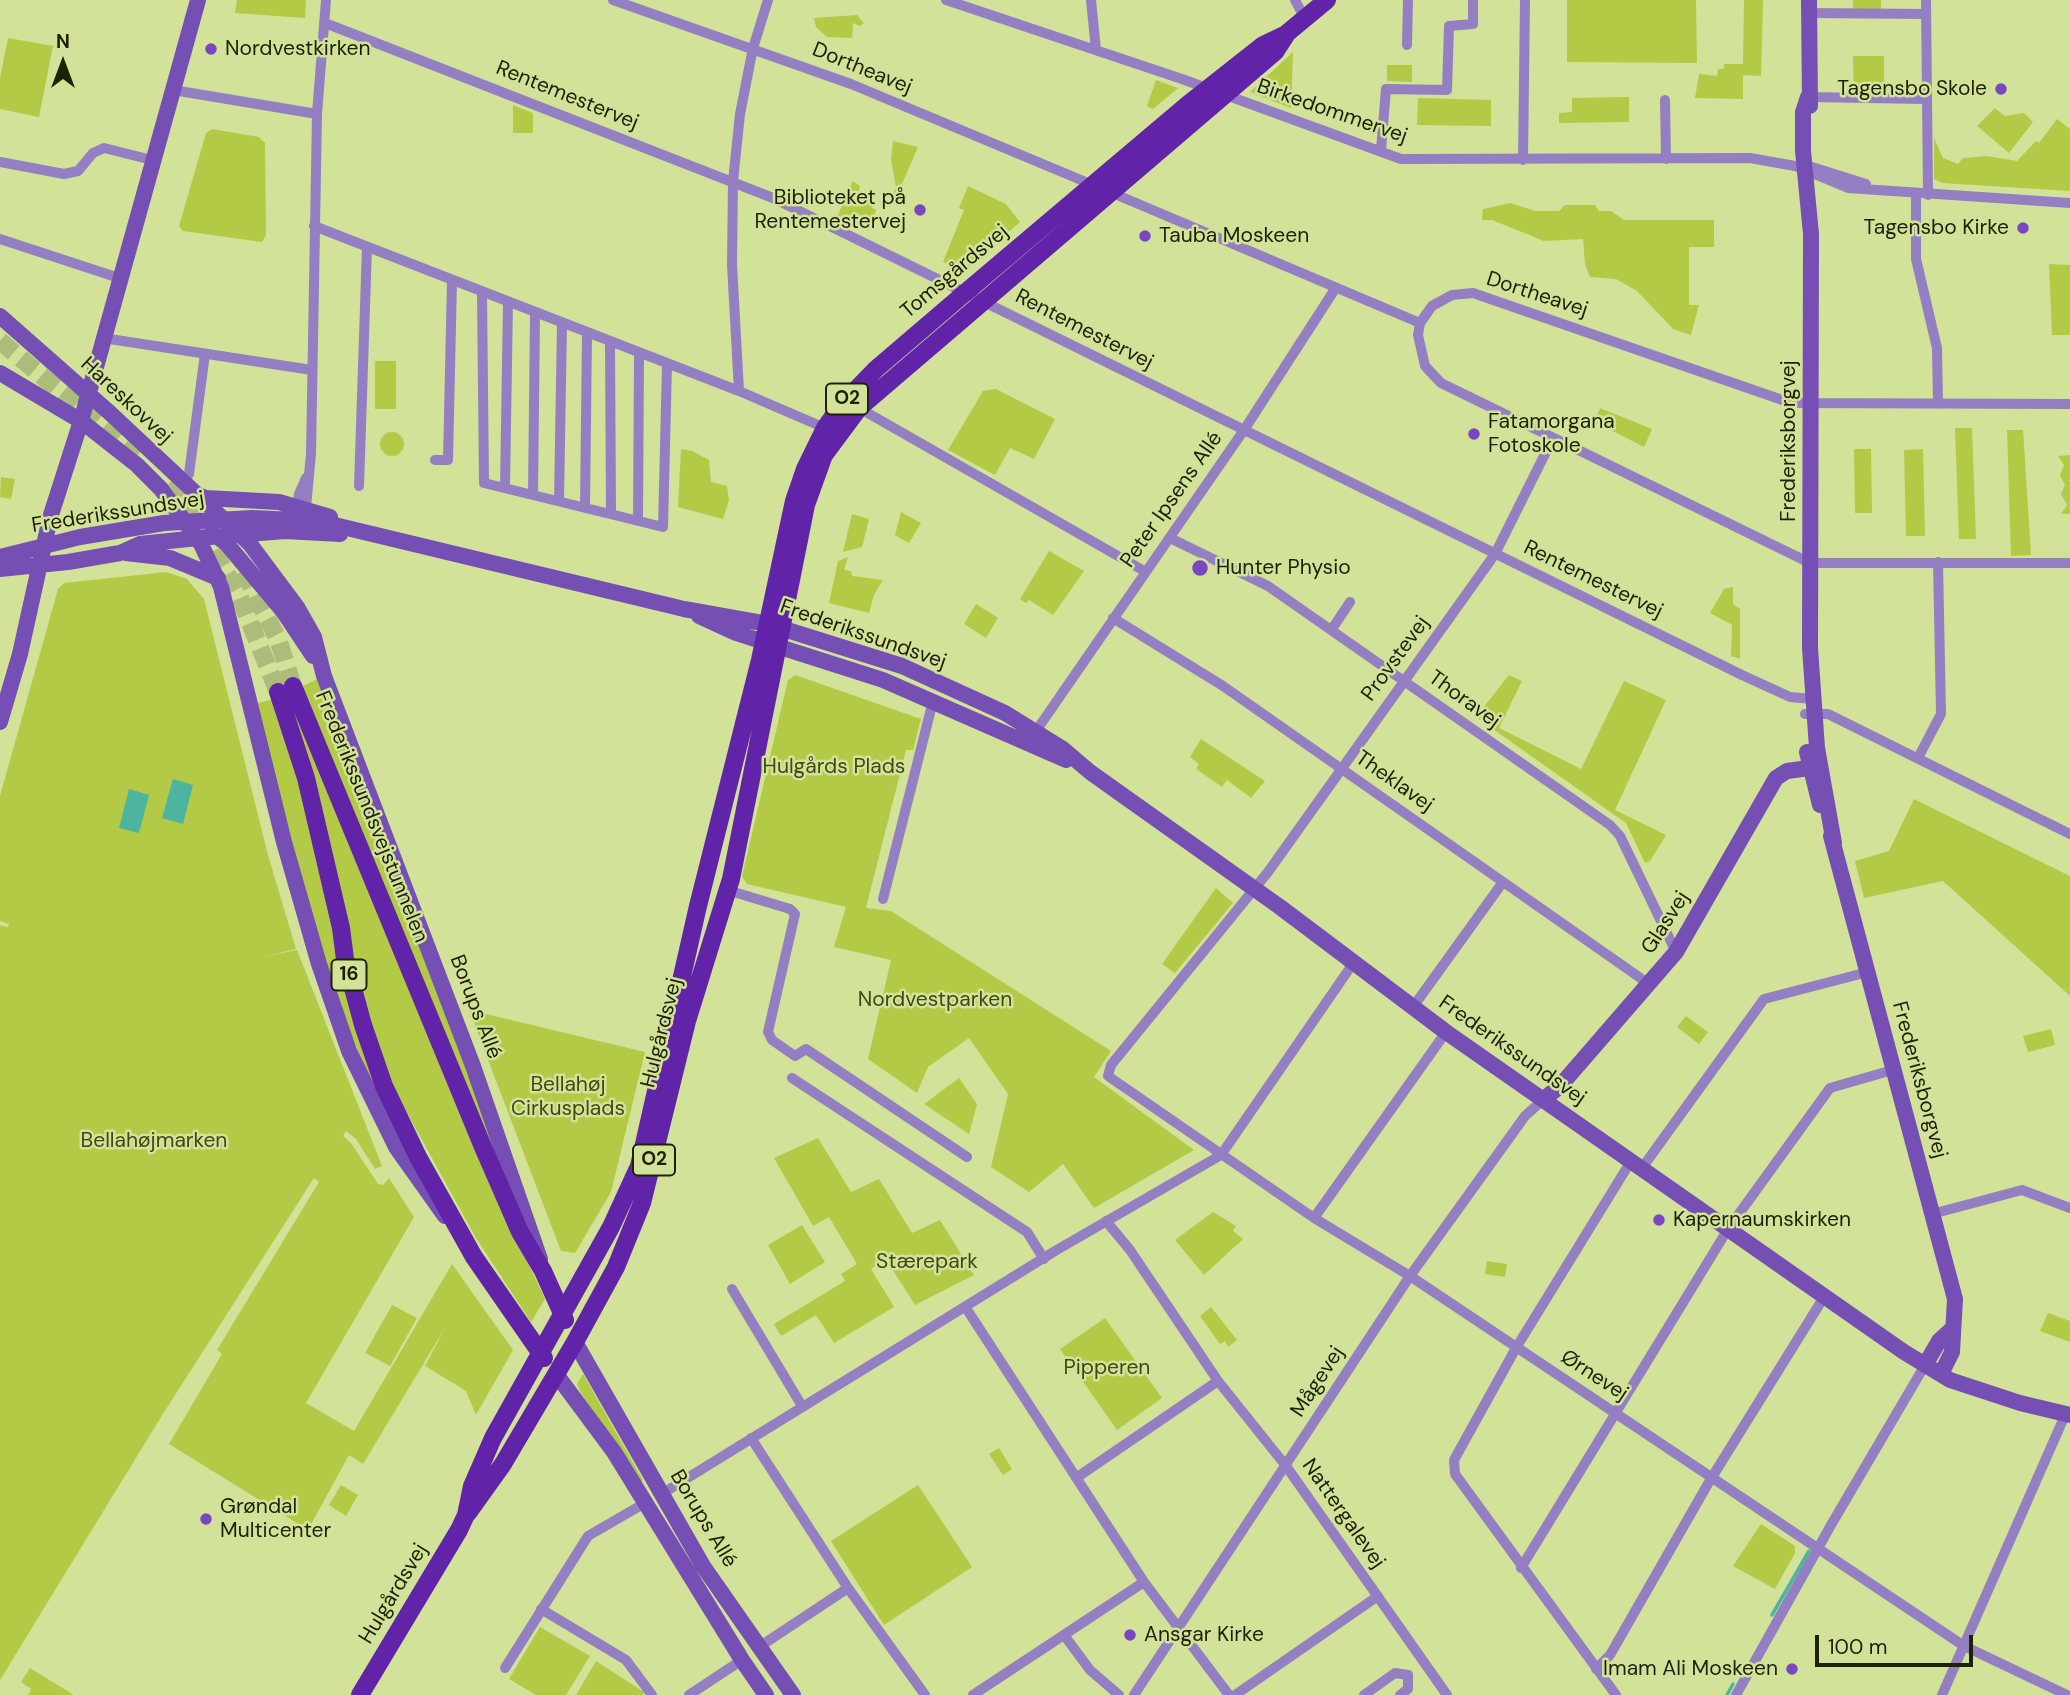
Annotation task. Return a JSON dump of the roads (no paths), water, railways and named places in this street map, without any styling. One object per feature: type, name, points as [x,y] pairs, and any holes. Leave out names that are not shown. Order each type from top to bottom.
[{"type":"main road","name":"Tomsgårdsvej","points":[[775,636],[794,501],[805,469],[825,428],[876,369],[1093,185],[1215,92],[1275,52],[1286,34],[1327,0]]},
{"type":"main road","name":"Tomsgårdsvej","points":[[775,636],[806,505],[816,474],[835,435],[859,408],[1110,192],[1215,92]]},
{"type":"main road","name":"Hulgårdsvej","points":[[466,1515],[472,1486],[493,1438],[548,1363],[572,1336],[616,1267],[642,1203],[687,1021],[727,890],[775,636]]},
{"type":"main road","name":"Hulgårdsvej","points":[[360,1695],[466,1515],[503,1464],[548,1363],[562,1312],[630,1188],[639,1166],[662,1075],[698,906],[775,636]]},
{"type":"main road","name":"Frederikssundsvejstunnelen","points":[[466,1242],[409,1139],[384,1086],[363,1025],[345,959],[341,928],[286,689],[520,1232],[543,1271]]},
{"type":"main road","points":[[572,1336],[625,1220],[630,1188]]},
{"type":"main road","name":"Borups Allé","points":[[466,1242],[548,1363]]},
{"type":"main road","name":"Borups Allé","points":[[543,1271],[572,1336]]},
{"type":"street","points":[[0,722],[20,654],[43,545],[81,421],[198,0]]},
{"type":"street","points":[[194,494],[300,511],[308,476],[317,114],[326,0]]},
{"type":"street","name":"Dortheavej","points":[[613,0],[851,84],[1093,185]]},
{"type":"street","points":[[739,391],[731,255],[733,181],[740,114],[753,48],[768,0]]},
{"type":"street","name":"Birkedommervej","points":[[946,0],[1096,50],[1401,159],[1750,158],[1795,166],[1848,188],[2070,203]]},
{"type":"street","points":[[1091,0],[1096,50]]},
{"type":"street","points":[[1295,0],[1306,19]]},
{"type":"street","points":[[1407,45],[1408,0]]},
{"type":"street","points":[[1381,150],[1385,89],[1447,90],[1449,26],[1473,24],[1474,0]]},
{"type":"street","points":[[1523,160],[1524,0]]},
{"type":"street","points":[[1926,0],[1926,99],[1916,259],[1937,348],[1938,404]]},
{"type":"street","points":[[1809,6],[1926,14]]},
{"type":"street","name":"Frederiksborgvej","points":[[1809,6],[1808,97],[1803,112],[1812,173],[1809,768],[1834,843],[1955,1299],[1952,1329],[1939,1341],[1928,1364]]},
{"type":"street","name":"Rentemestervej","points":[[325,23],[733,181],[966,292],[1741,675],[1828,714],[2070,834]]},
{"type":"street","points":[[173,90],[317,114]]},
{"type":"street","points":[[1808,97],[1926,99]]},
{"type":"street","points":[[1665,100],[1666,159]]},
{"type":"street","points":[[0,162],[64,174],[78,171],[93,153],[104,148],[152,160]]},
{"type":"street","points":[[1110,192],[1420,323],[1418,346],[1431,375],[1441,383],[1552,440],[1810,563],[2070,563]]},
{"type":"street","points":[[314,226],[739,391],[825,428]]},
{"type":"street","points":[[0,239],[119,278]]},
{"type":"street","points":[[359,486],[367,247]]},
{"type":"street","points":[[435,460],[448,460],[452,280]]},
{"type":"street","name":"Peter Ipsens Allé","points":[[1032,736],[1244,430],[1335,289]]},
{"type":"street","points":[[482,292],[484,483],[663,527],[667,365]]},
{"type":"street","name":"Dortheavej","points":[[1420,323],[1432,306],[1442,299],[1473,293],[1791,403],[2070,404]]},
{"type":"street","points":[[505,488],[508,302]]},
{"type":"street","points":[[533,495],[535,313]]},
{"type":"street","name":"Hareskovvej","points":[[0,316],[222,519]]},
{"type":"street","points":[[559,501],[562,323]]},
{"type":"street","points":[[585,508],[587,334]]},
{"type":"street","points":[[103,338],[312,370]]},
{"type":"street","points":[[610,343],[611,513]]},
{"type":"street","points":[[182,482],[189,474],[189,455],[205,354]]},
{"type":"street","points":[[638,520],[639,354]]},
{"type":"street","name":"Hareskovvej","points":[[0,373],[81,421],[137,464],[161,489],[198,538]]},
{"type":"street","points":[[859,408],[1146,572]]},
{"type":"street","name":"Provstevej","points":[[1108,1076],[1111,1065],[1254,889],[1495,554],[1552,440]]},
{"type":"street","points":[[167,468],[189,455]]},
{"type":"street","name":"Frederikssundsvej","points":[[0,557],[43,545],[186,521],[300,511],[318,521],[684,609],[775,636],[881,658],[978,699],[1090,772],[1354,962],[1446,1032],[1824,1297],[1928,1364],[1965,1385],[2068,1414]]},
{"type":"street","name":"Borups Allé","points":[[222,519],[265,562],[297,607],[314,637],[324,676],[473,1066],[543,1271]]},
{"type":"street","points":[[186,521],[226,543],[283,611],[324,676]]},
{"type":"street","name":"Frederikssundsvej","points":[[120,553],[140,544],[217,536],[285,531],[368,533]]},
{"type":"street","name":"Borups Allé","points":[[198,538],[218,578],[284,842],[349,1051],[406,1164],[466,1242]]},
{"type":"street","name":"Thoravej","points":[[1170,538],[1268,586],[1405,680],[1615,831],[1676,952]]},
{"type":"street","name":"Frederikssundsvej","points":[[0,569],[120,553],[170,558],[218,578]]},
{"type":"street","points":[[1918,758],[1941,714],[1938,562]]},
{"type":"street","points":[[1332,629],[1350,602]]},
{"type":"street","name":"Theklavej","points":[[1113,618],[1223,685],[1649,984]]},
{"type":"street","name":"Frederikssundsvej","points":[[775,636],[933,701],[1032,736]]},
{"type":"street","points":[[883,899],[933,701]]},
{"type":"street","name":"Frederiksborgvej","points":[[1809,707],[1834,843]]},
{"type":"street","name":"Glasvej","points":[[1544,1099],[1560,1086],[1676,952],[1776,778],[1787,771],[1809,768]]},
{"type":"street","points":[[1413,1007],[1503,882]]},
{"type":"street","points":[[727,890],[790,909],[795,914],[768,1031],[772,1040],[795,1056],[806,1049],[967,1157]]},
{"type":"street","points":[[660,1495],[1106,1221],[1221,1155],[1354,962]]},
{"type":"street","points":[[1616,1695],[1455,1474],[1454,1460],[1516,1348],[1637,1164],[1765,999],[1868,972]]},
{"type":"street","points":[[1314,1218],[1446,1032]]},
{"type":"street","points":[[1521,1568],[1728,1228],[1830,1088],[1896,1069]]},
{"type":"street","name":"Ørnevej","points":[[1108,1076],[1314,1218],[1410,1276],[1964,1646],[2067,1695]]},
{"type":"street","points":[[792,1078],[1027,1232],[1044,1259]]},
{"type":"street","name":"Mågevej","points":[[1134,1695],[1180,1629],[1410,1276],[1525,1116],[1544,1099]]},
{"type":"street","points":[[1932,1214],[2022,1190],[2070,1208]]},
{"type":"street","name":"Nattergalevej","points":[[1106,1221],[1130,1250],[1218,1381],[1286,1466],[1447,1695]]},
{"type":"street","points":[[732,1289],[802,1406]]},
{"type":"street","points":[[1596,1669],[1611,1655],[1711,1479],[1824,1297]]},
{"type":"street","points":[[966,1308],[1144,1582],[1229,1695]]},
{"type":"street","name":"Borups Allé","points":[[572,1336],[660,1495],[703,1566],[793,1695]]},
{"type":"street","name":"Borups Allé","points":[[548,1363],[614,1452],[766,1695]]},
{"type":"street","points":[[1736,1695],[1818,1548],[1928,1364]]},
{"type":"street","points":[[1076,1478],[1218,1381]]},
{"type":"street","points":[[1942,1695],[2068,1414]]},
{"type":"street","points":[[751,1438],[848,1588],[925,1695]]},
{"type":"street","name":"Borups Allé","points":[[505,1668],[588,1536],[645,1503]]},
{"type":"street","points":[[973,1695],[1144,1582]]},
{"type":"street","points":[[759,1647],[848,1588]]},
{"type":"street","points":[[1235,1695],[1377,1596]]},
{"type":"street","points":[[541,1609],[626,1660],[652,1695]]},
{"type":"street","points":[[1065,1636],[1090,1670],[1119,1695]]},
{"type":"street","points":[[689,1695],[742,1660]]},
{"type":"street","points":[[1364,1695],[1395,1673],[1408,1675],[1408,1689],[1400,1695]]},
{"type":"water","points":[[173,779],[193,785],[183,824],[162,818]]},
{"type":"water","points":[[129,789],[149,795],[139,833],[119,828]]},
{"type":"waterway","points":[[1772,1615],[1809,1551]]},
{"type":"waterway","points":[[1727,1695],[1733,1684]]},
{"type":"tunnel","points":[[0,341],[137,456]]},
{"type":"tunnel","points":[[166,486],[199,524],[240,598],[278,692]]},
{"type":"tunnel","points":[[243,571],[278,639],[293,686]]},
{"type":"place","name":"Nordvestkirken","points":[[211,49]]},
{"type":"place","name":"Tagensbo Skole","points":[[2001,89]]},
{"type":"place","name":"Biblioteket på Rentemestervej","points":[[920,210]]},
{"type":"place","name":"Tagensbo Kirke","points":[[2023,228]]},
{"type":"place","name":"Tauba Moskeen","points":[[1145,236]]},
{"type":"place","name":"Fatamorgana Fotoskole","points":[[1474,434]]},
{"type":"place","name":"Hunter Physio","points":[[1200,568]]},
{"type":"place","name":"Kapernaumskirken","points":[[1659,1220]]},
{"type":"place","name":"Grøndal Multicenter","points":[[206,1519]]},
{"type":"place","name":"Ansgar Kirke","points":[[1130,1635]]},
{"type":"place","name":"Imam Ali Moskeen","points":[[1792,1669]]},
{"type":"park label","name":"Hulgårds Plads","points":[[834,767]]},
{"type":"park label","name":"Nordvestparken","points":[[935,1000]]},
{"type":"park label","name":"Bellahøj Cirkusplads","points":[[568,1097]]},
{"type":"park label","name":"Bellahøjmarken","points":[[154,1141]]},
{"type":"park label","name":"Stærepark","points":[[927,1262]]},
{"type":"park label","name":"Pipperen","points":[[1107,1368]]}]
